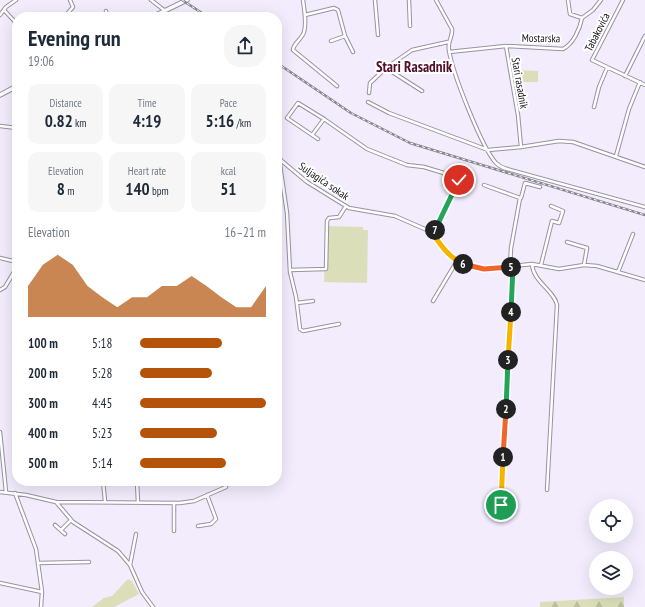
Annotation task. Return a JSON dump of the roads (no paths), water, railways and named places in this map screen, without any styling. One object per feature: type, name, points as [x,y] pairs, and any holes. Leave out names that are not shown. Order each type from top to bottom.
[{"type":"main road","points":[[161,12],[187,0]]},
{"type":"main road","points":[[0,95],[12,89]]},
{"type":"street","points":[[0,15],[3,10],[16,0]]},
{"type":"street","points":[[69,12],[73,7],[70,0]]},
{"type":"street","points":[[151,0],[164,10]]},
{"type":"street","points":[[303,0],[305,31],[302,38],[294,46],[293,50],[337,86]]},
{"type":"street","points":[[375,0],[378,35]]},
{"type":"street","points":[[409,0],[410,26]]},
{"type":"street","points":[[436,0],[452,29],[448,42],[449,52],[462,92],[488,150],[496,163],[507,169],[645,207]]},
{"type":"street","points":[[568,0],[570,14],[582,18]]},
{"type":"street","name":"Mostarska","points":[[506,46],[563,48],[569,44],[579,28],[582,18],[593,10],[601,0]]},
{"type":"street","name":"Tabakovića","points":[[623,0],[592,58],[594,62],[645,85]]},
{"type":"street","points":[[305,15],[336,9],[339,12],[345,36],[353,52]]},
{"type":"street","points":[[3,10],[12,19]]},
{"type":"street","points":[[331,41],[345,36]]},
{"type":"street","points":[[625,76],[645,36]]},
{"type":"street","points":[[369,93],[370,83],[386,68],[412,50],[448,42]]},
{"type":"street","name":"Stari rasadnik","points":[[449,52],[506,46],[518,115],[521,147]]},
{"type":"street","points":[[386,68],[422,91]]},
{"type":"street","points":[[594,107],[599,87],[607,68]]},
{"type":"street","points":[[616,156],[629,109],[640,82]]},
{"type":"street","points":[[368,102],[395,115],[488,150],[559,141],[573,142],[645,167]]},
{"type":"street","points":[[318,139],[287,118],[298,103],[324,118],[367,149],[407,165],[424,167],[458,178],[459,181],[433,234]]},
{"type":"street","points":[[312,135],[324,118]]},
{"type":"street","points":[[0,126],[12,127]]},
{"type":"street","name":"Suljagića sokak","points":[[282,161],[306,182],[346,206],[358,211],[395,216],[427,230],[433,234],[447,253],[457,261],[468,266],[484,269],[532,264],[559,268],[584,265],[618,272],[645,280]]},
{"type":"street","points":[[282,179],[287,213],[290,270],[302,331],[339,324]]},
{"type":"street","points":[[501,505],[511,248],[520,198],[525,183],[540,187]]},
{"type":"street","points":[[484,185],[520,198]]},
{"type":"street","points":[[290,270],[326,269],[327,221],[329,218],[339,217],[346,206]]},
{"type":"street","points":[[541,265],[552,221],[558,223],[563,211],[552,206]]},
{"type":"street","points":[[618,272],[633,234]]},
{"type":"street","points":[[567,242],[587,248],[584,265]]},
{"type":"street","points":[[0,258],[12,261]]},
{"type":"street","points":[[433,301],[457,261]]},
{"type":"street","points":[[532,264],[535,275],[555,300],[557,305],[547,490]]},
{"type":"street","points":[[0,290],[5,287],[12,275]]},
{"type":"street","points":[[297,303],[312,301]]},
{"type":"street","points":[[0,432],[6,492]]},
{"type":"street","points":[[104,486],[105,501]]},
{"type":"street","points":[[137,486],[138,503]]},
{"type":"street","points":[[0,492],[14,493],[56,502],[105,501],[174,503],[194,501],[226,487]]},
{"type":"street","points":[[14,493],[34,539],[42,592],[42,607]]},
{"type":"street","points":[[198,526],[211,524],[216,519],[207,495]]},
{"type":"street","points":[[56,502],[71,520],[118,551],[130,565],[142,592],[153,607]]},
{"type":"street","points":[[174,503],[174,531]]},
{"type":"street","points":[[61,530],[71,520]]},
{"type":"street","points":[[55,525],[65,534]]},
{"type":"street","points":[[130,565],[136,534]]},
{"type":"street","points":[[38,563],[89,562]]},
{"type":"street","points":[[0,583],[42,592]]},
{"type":"railway","points":[[182,0],[200,12]]},
{"type":"railway","points":[[282,66],[351,113],[410,143],[645,215]]},
{"type":"district","name":"Stari Rasadnik","points":[[414,66]]}]
